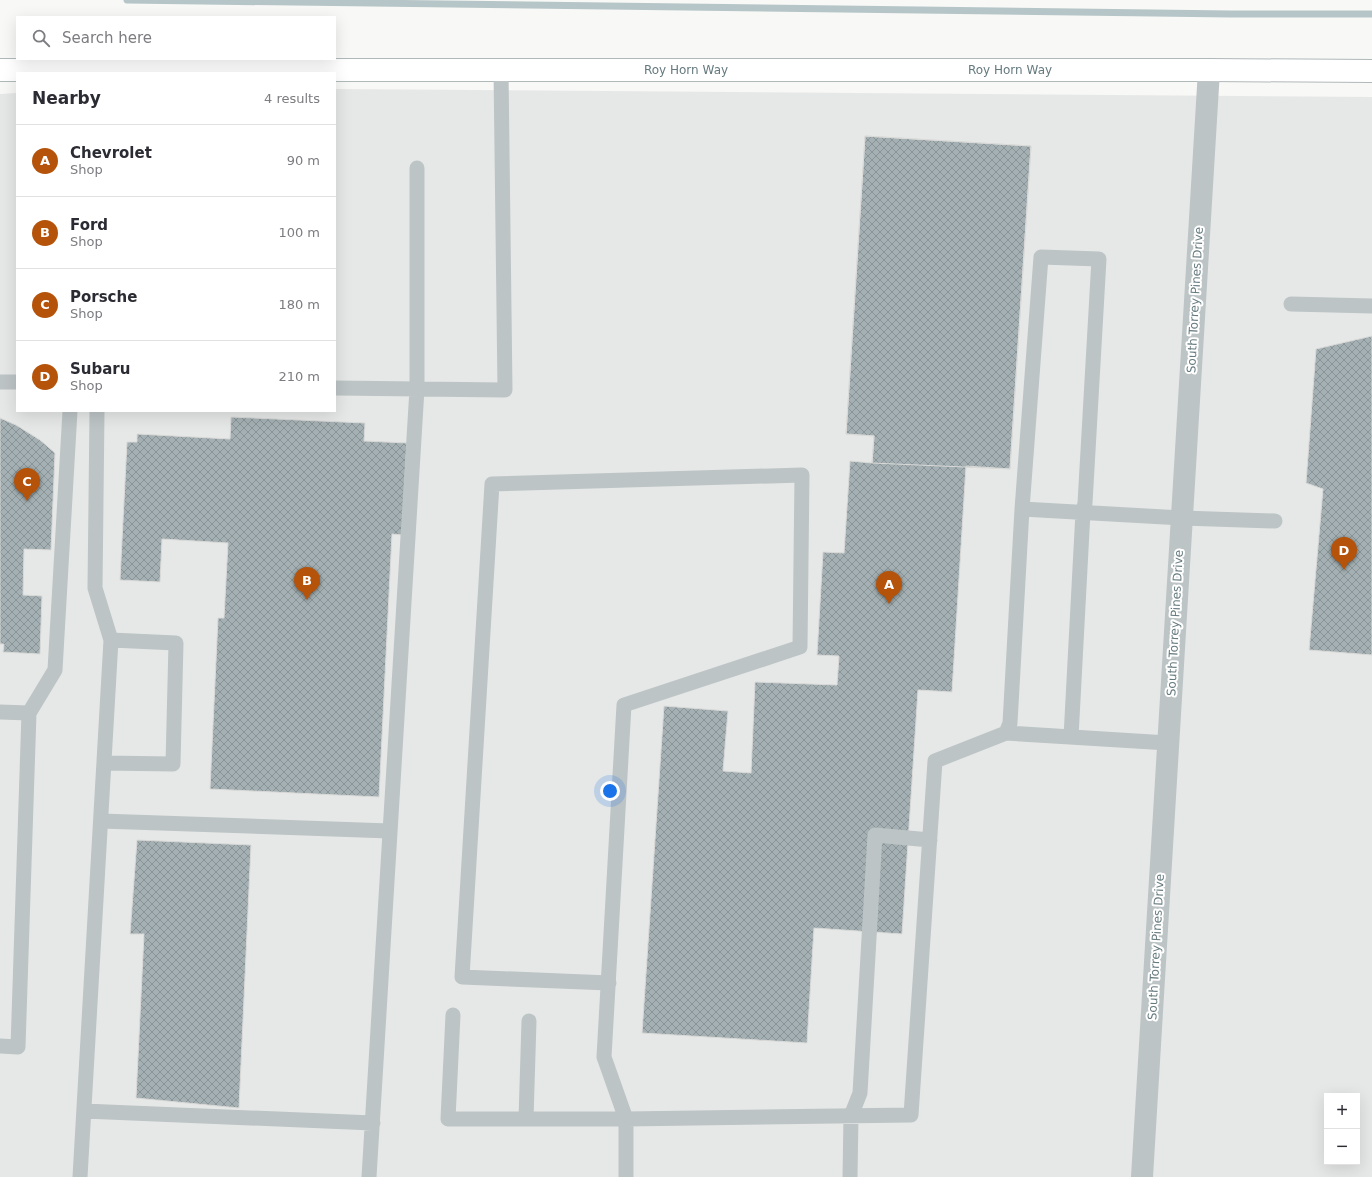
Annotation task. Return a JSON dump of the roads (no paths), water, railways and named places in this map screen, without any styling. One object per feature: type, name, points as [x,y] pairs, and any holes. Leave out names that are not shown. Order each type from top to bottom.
[{"type":"main road","name":"Roy Horn Way","points":[[0,70],[101,72],[500,70],[1372,71]]},
{"type":"street","name":"South Torrey Pines Drive","points":[[1142,1177],[1209,70]]},
{"type":"lane","points":[[336,388],[505,390],[500,70]]},
{"type":"lane","points":[[369,1177],[417,389],[417,168]]},
{"type":"lane","points":[[1006,733],[1010,723],[1022,509],[1041,257],[1099,259],[1071,737]]},
{"type":"lane","points":[[1290,304],[1372,306]]},
{"type":"lane","points":[[0,382],[16,382]]},
{"type":"lane","points":[[0,1046],[18,1047],[30,713],[55,670],[70,412]]},
{"type":"lane","points":[[80,1177],[112,640],[95,588],[97,412]]},
{"type":"lane","points":[[609,983],[462,977],[492,484],[802,475],[800,647],[624,706],[609,983],[604,1057],[626,1119],[626,1177]]},
{"type":"lane","points":[[1022,509],[1182,518],[1275,521]]},
{"type":"lane","points":[[104,763],[173,764],[176,643],[112,640]]},
{"type":"lane","points":[[0,712],[30,713]]},
{"type":"lane","points":[[453,1015],[448,1119],[626,1119],[911,1115],[935,761],[1006,733],[1168,743]]},
{"type":"lane","points":[[101,821],[390,831]]},
{"type":"lane","points":[[850,1177],[851,1116],[860,1093],[875,835],[930,840]]},
{"type":"lane","points":[[526,1119],[529,1021]]},
{"type":"lane","points":[[84,1111],[373,1123]]},
{"type":"waterway","points":[[127,0],[1231,14],[1372,14]]},
{"type":"place","name":"Porsche","points":[[27,501]]},
{"type":"place","name":"Subaru","points":[[1344,570]]},
{"type":"place","name":"Ford","points":[[307,600]]},
{"type":"place","name":"Chevrolet","points":[[889,604]]}]
